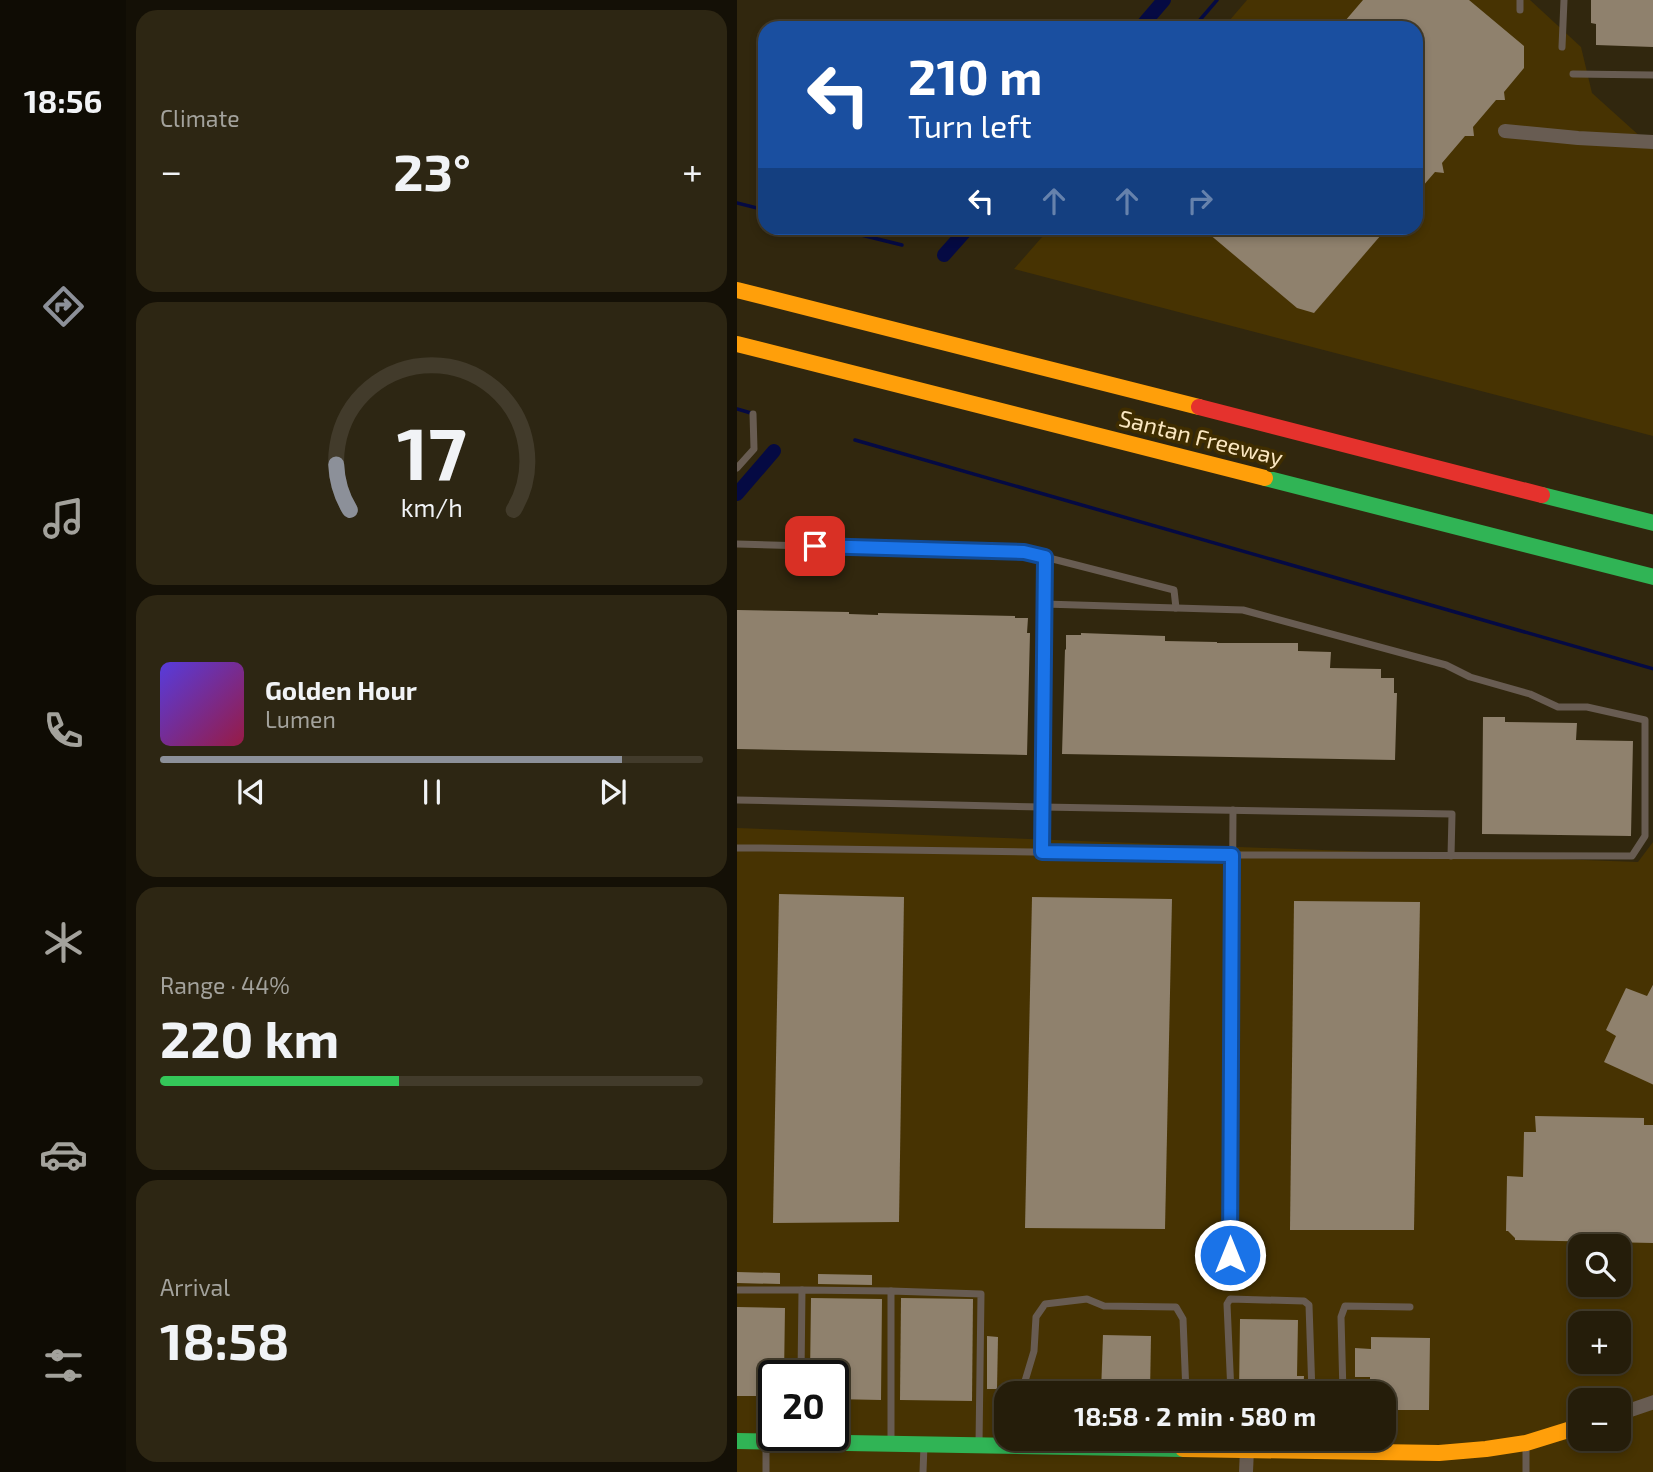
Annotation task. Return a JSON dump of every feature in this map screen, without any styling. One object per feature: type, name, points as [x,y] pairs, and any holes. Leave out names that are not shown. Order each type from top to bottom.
[{"type":"main road","name":"Santan Freeway","points":[[737,290],[1653,523]]},
{"type":"main road","name":"Santan Freeway","points":[[737,344],[1653,577]]},
{"type":"main road","points":[[1396,1449],[1439,1453],[1486,1449],[1526,1443],[1568,1430]]},
{"type":"main road","points":[[737,1441],[758,1442]]},
{"type":"main road","points":[[849,1442],[994,1444]]},
{"type":"street","points":[[1505,131],[1653,142]]},
{"type":"street","points":[[1631,1410],[1653,1402]]},
{"type":"street","points":[[1239,1451],[1246,1472]]},
{"type":"lane","points":[[1520,0],[1520,10]]},
{"type":"lane","points":[[1562,47],[1564,0]]},
{"type":"lane","points":[[1573,74],[1653,75]]},
{"type":"lane","points":[[737,468],[754,449],[753,414]]},
{"type":"lane","points":[[737,544],[1024,552],[1174,590],[1176,608]]},
{"type":"lane","points":[[1042,852],[1045,557]]},
{"type":"lane","points":[[737,848],[1232,855],[1632,856],[1645,836],[1645,720],[1587,707],[1558,706],[1530,694],[1470,677],[1446,665],[1243,610],[1044,604]]},
{"type":"lane","points":[[737,800],[1452,814],[1451,856]]},
{"type":"lane","points":[[1230,1255],[1233,810]]},
{"type":"lane","points":[[737,1290],[981,1294],[979,1445]]},
{"type":"lane","points":[[801,1360],[802,1290]]},
{"type":"lane","points":[[890,1444],[891,1291]]},
{"type":"lane","points":[[1025,1381],[1034,1351],[1036,1317],[1044,1304],[1087,1299],[1105,1306],[1176,1307],[1183,1319],[1186,1381]]},
{"type":"lane","points":[[1230,1381],[1226,1304],[1230,1299],[1304,1301],[1309,1305],[1312,1381]]},
{"type":"lane","points":[[1343,1381],[1341,1317],[1345,1306],[1410,1307]]},
{"type":"lane","points":[[1526,1443],[1526,1472]]},
{"type":"lane","points":[[923,1472],[924,1444]]},
{"type":"lane","points":[[766,1451],[766,1472]]},
{"type":"shaded area","points":[[1247,0],[1530,0],[1581,47],[1592,93],[1653,148],[1653,436],[1014,269],[1044,235],[1423,235],[1423,21],[1229,21]]},
{"type":"shaded area","points":[[737,828],[1638,862],[1653,842],[1653,1472],[737,1472]]},
{"type":"building","points":[[1363,0],[1469,0],[1524,46],[1524,68],[1504,92],[1505,100],[1496,100],[1473,127],[1474,136],[1465,136],[1442,163],[1444,173],[1435,172],[1423,186],[1423,21],[1345,21]]},
{"type":"building","points":[[1591,0],[1654,0],[1654,47],[1596,45],[1596,24],[1591,23]]},
{"type":"building","points":[[1210,235],[1381,235],[1314,313],[1297,308]]},
{"type":"building","points":[[737,610],[1028,618],[1027,633],[1030,633],[1027,755],[737,749]]},
{"type":"building","points":[[1081,633],[1165,636],[1165,641],[1298,643],[1298,651],[1331,652],[1330,668],[1381,669],[1381,678],[1394,678],[1394,693],[1397,693],[1395,760],[1062,754],[1066,635]]},
{"type":"building","points":[[1483,717],[1505,717],[1505,722],[1577,723],[1576,740],[1633,741],[1631,836],[1482,834]]},
{"type":"building","points":[[779,894],[904,897],[899,1222],[773,1223]]},
{"type":"building","points":[[1032,897],[1172,899],[1165,1229],[1025,1228]]},
{"type":"building","points":[[1294,901],[1420,902],[1414,1230],[1290,1230]]},
{"type":"building","points":[[1654,983],[1654,1085],[1604,1062],[1616,1036],[1606,1030],[1626,988],[1647,996]]},
{"type":"building","points":[[1535,1116],[1644,1118],[1644,1125],[1654,1125],[1654,1243],[1631,1243],[1631,1234],[1568,1234],[1568,1241],[1515,1240],[1506,1231],[1507,1176],[1523,1177],[1524,1132],[1536,1132]]},
{"type":"building","points":[[737,1272],[780,1273],[780,1284],[737,1283]]},
{"type":"building","points":[[818,1274],[872,1275],[872,1285],[818,1284]]},
{"type":"building","points":[[811,1298],[882,1299],[881,1400],[849,1399],[849,1360],[810,1360]]},
{"type":"building","points":[[901,1298],[973,1299],[972,1401],[900,1400]]},
{"type":"building","points":[[737,1307],[785,1308],[784,1360],[758,1360],[758,1396],[737,1396]]},
{"type":"building","points":[[1240,1319],[1298,1320],[1297,1376],[1304,1376],[1304,1381],[1239,1381]]},
{"type":"building","points":[[1103,1335],[1151,1336],[1150,1381],[1101,1381]]},
{"type":"building","points":[[987,1336],[998,1337],[997,1381],[994,1381],[994,1389],[987,1389]]},
{"type":"building","points":[[1371,1337],[1430,1338],[1429,1410],[1396,1410],[1396,1381],[1370,1381],[1370,1377],[1355,1377],[1355,1348],[1371,1349]]},
{"type":"waterway","points":[[1146,21],[1164,0]]},
{"type":"waterway","points":[[1199,21],[1217,0]]},
{"type":"waterway","points":[[737,203],[758,208]]},
{"type":"waterway","points":[[861,235],[902,245]]},
{"type":"waterway","points":[[944,255],[962,235]]},
{"type":"waterway","points":[[737,409],[751,413]]},
{"type":"waterway","points":[[855,440],[1654,669]]},
{"type":"waterway","points":[[737,494],[774,451]]},
{"type":"traffic: fast","points":[[1265,478],[1654,577]]},
{"type":"traffic: fast","points":[[1542,495],[1654,523]]},
{"type":"traffic: fast","points":[[737,1441],[994,1446]]},
{"type":"traffic: slow","points":[[737,290],[1199,407]]},
{"type":"traffic: slow","points":[[737,344],[1265,478]]},
{"type":"traffic: slow","points":[[1311,1451],[1439,1453],[1526,1443],[1568,1430]]},
{"type":"traffic: jam","points":[[1199,407],[1542,495]]},
{"type":"route","points":[[815,546],[1024,552],[1045,557],[1042,852],[1232,855],[1230,1255]]}]
